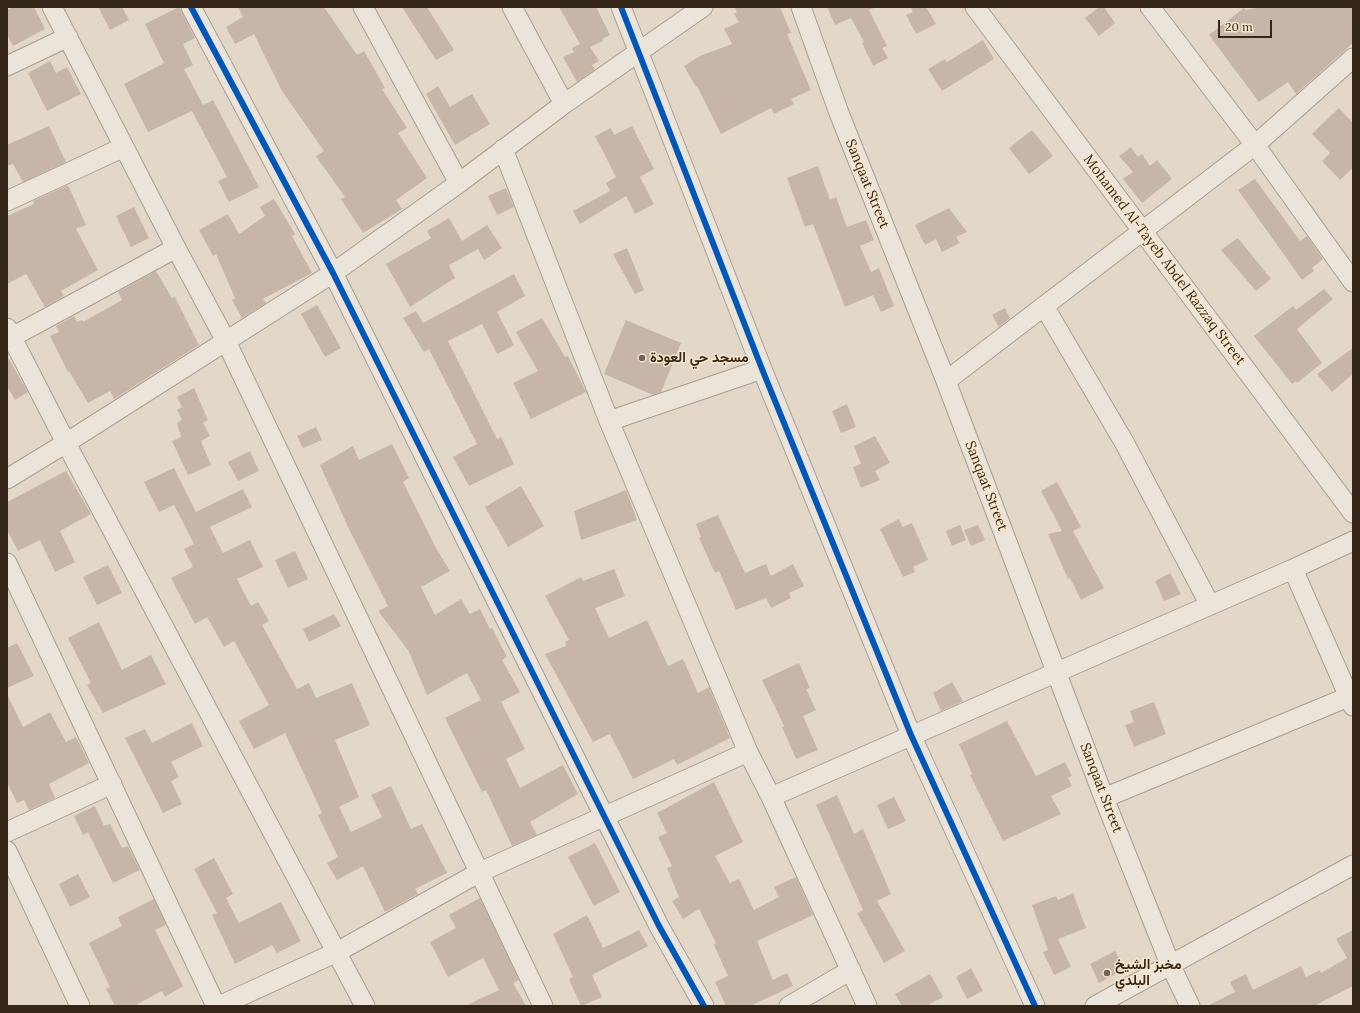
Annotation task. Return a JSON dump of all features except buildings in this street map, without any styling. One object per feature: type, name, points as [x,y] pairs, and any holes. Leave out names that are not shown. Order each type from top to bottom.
[{"type":"street","points":[[52,7],[176,248],[226,341],[543,1006]]},
{"type":"street","points":[[192,7],[333,273],[659,926],[704,1006]]},
{"type":"street","points":[[363,7],[459,183]]},
{"type":"street","points":[[512,7],[564,104]]},
{"type":"street","points":[[621,7],[762,369],[911,735],[1035,1006]]},
{"type":"street","points":[[7,479],[333,273],[459,183],[564,104],[703,7]]},
{"type":"street","name":"Sanqaat Street","points":[[801,7],[839,113],[946,381],[1104,798],[1170,964],[1190,1006]]},
{"type":"street","name":"Mohamed Al-Tayeb Abdel Razzaq Street","points":[[975,7],[1353,513]]},
{"type":"street","points":[[1150,7],[1255,145],[1353,282]]},
{"type":"street","points":[[7,66],[68,37]]},
{"type":"street","points":[[946,381],[1142,229],[1255,145],[1353,58]]},
{"type":"street","points":[[7,201],[124,147]]},
{"type":"street","points":[[503,150],[609,421],[748,752],[771,797],[867,1006]]},
{"type":"street","points":[[176,248],[9,332],[66,443],[365,1006]]},
{"type":"street","points":[[1044,306],[1124,442],[1210,604]]},
{"type":"street","points":[[609,421],[762,369]]},
{"type":"street","points":[[771,797],[1293,569],[1353,541]]},
{"type":"street","points":[[7,562],[217,1006],[337,952],[480,872],[748,752]]},
{"type":"street","points":[[1104,798],[1352,699],[1293,569]]},
{"type":"street","points":[[7,832],[112,784]]},
{"type":"street","points":[[7,851],[80,1006]]},
{"type":"street","points":[[1095,1006],[1353,865]]},
{"type":"street","points":[[789,1006],[851,970]]},
{"type":"cycle path","points":[[191,7],[333,273],[659,926],[704,1006]]},
{"type":"cycle path","points":[[621,7],[762,369],[911,735],[1035,1006]]},
{"type":"place","name":"مسجد حي العودة","points":[[642,358]]},
{"type":"place","name":"مخبز الشيخ البلدي","points":[[1107,973]]}]
